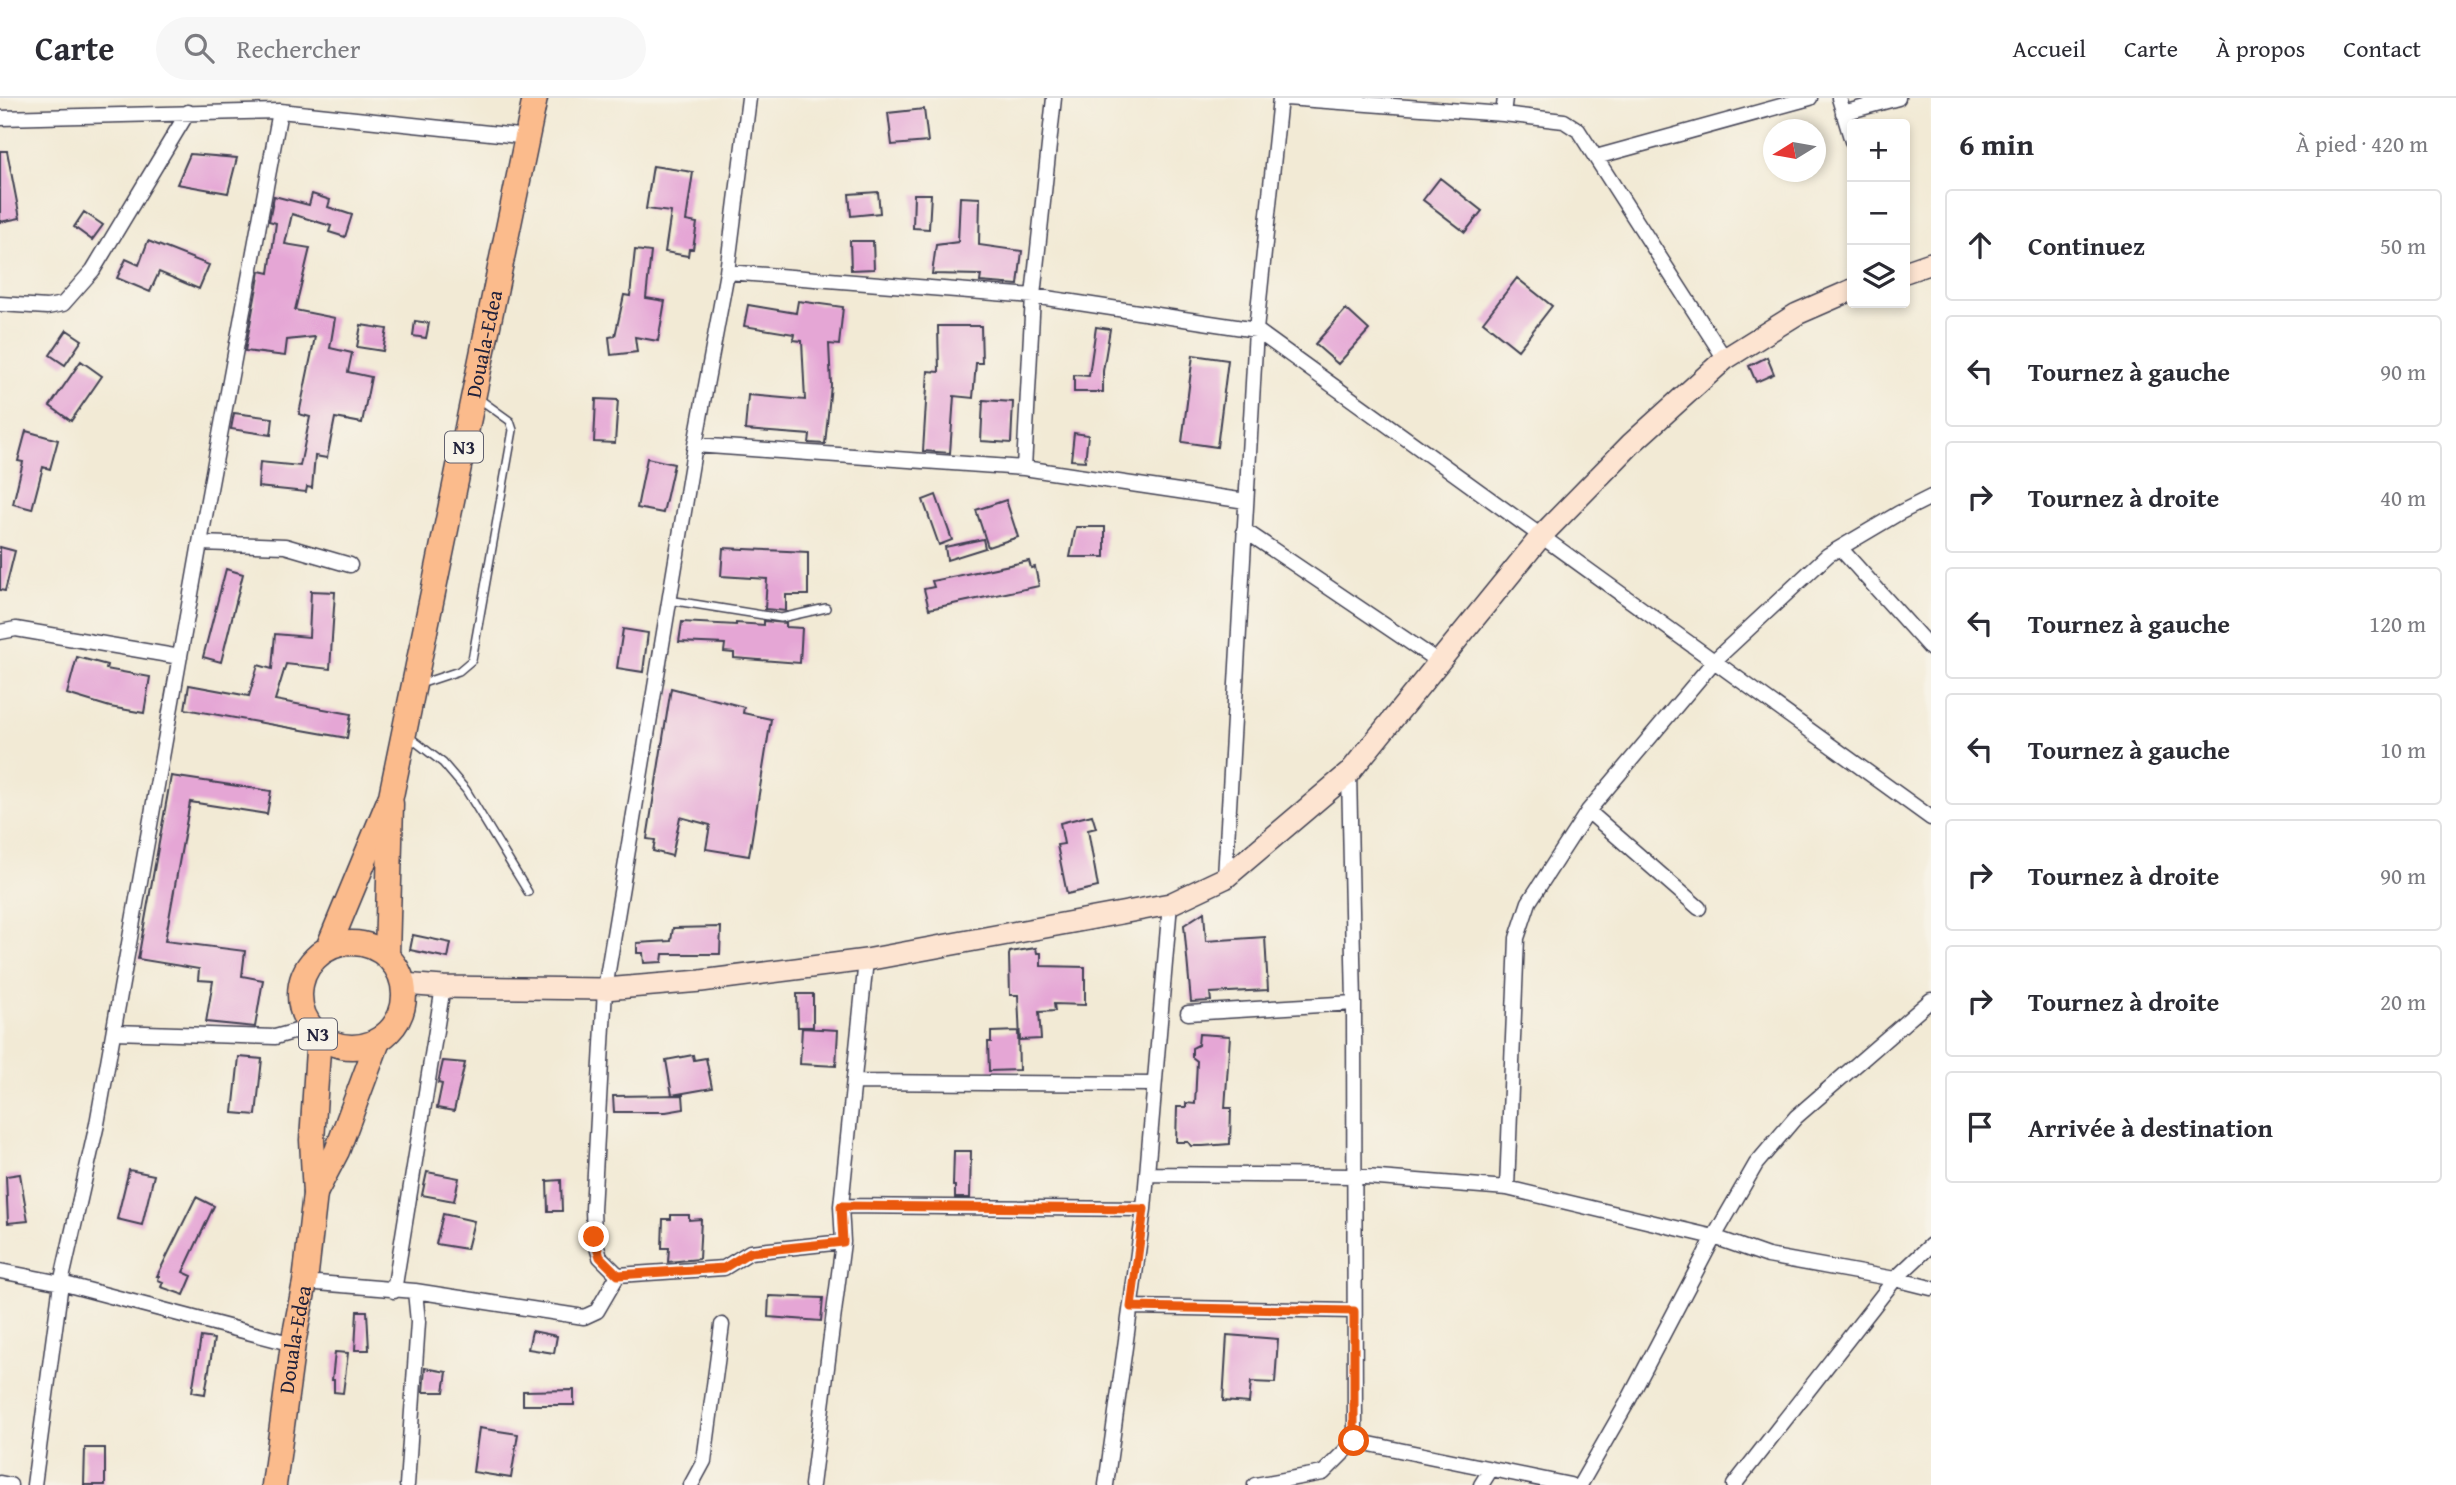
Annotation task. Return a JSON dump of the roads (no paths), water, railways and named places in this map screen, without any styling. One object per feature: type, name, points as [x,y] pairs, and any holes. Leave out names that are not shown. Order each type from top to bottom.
[{"type":"highway","name":"Douala-Edea","points":[[328,948],[391,796],[535,98]]},
{"type":"highway","name":"Douala-Edea","points":[[387,956],[392,850],[391,796]]},
{"type":"highway","points":[[328,948],[348,942],[369,945],[387,956],[400,974],[403,984]]},
{"type":"highway","name":"N3","points":[[328,948],[311,963],[301,984],[301,1006],[315,1031],[332,1043],[348,1047],[363,1046],[378,1041],[387,1034],[400,1017],[405,995],[403,984]]},
{"type":"highway","name":"Douala-Edea","points":[[274,1485],[293,1344],[305,1282],[315,1194],[312,1140],[315,1031]]},
{"type":"highway","name":"Douala-Edea","points":[[315,1194],[337,1151],[378,1041]]},
{"type":"main road","points":[[1910,270],[1931,262]]},
{"type":"main road","points":[[403,984],[605,989],[701,981],[866,960],[1170,904],[1225,878],[1349,773],[1542,535],[1631,444],[1725,359],[1797,314],[1847,292]]},
{"type":"street","points":[[749,98],[727,272],[695,445],[605,989],[593,1210],[594,1237],[600,1257],[618,1275],[724,1268],[750,1252],[843,1242]]},
{"type":"street","points":[[1024,468],[1034,296],[1054,98]]},
{"type":"street","points":[[1225,878],[1256,330],[1280,98]]},
{"type":"street","points":[[1286,98],[1564,121],[1578,130],[1725,359]]},
{"type":"street","points":[[1503,114],[1505,98]]},
{"type":"street","points":[[1596,158],[1810,98]]},
{"type":"street","points":[[1839,98],[1847,125]]},
{"type":"street","points":[[1843,113],[1898,98]]},
{"type":"street","points":[[0,118],[280,111],[528,136]]},
{"type":"street","points":[[34,1485],[61,1283],[97,1124],[280,111]]},
{"type":"street","points":[[0,304],[47,307],[63,304],[93,270],[188,112]]},
{"type":"street","points":[[727,272],[1034,296],[1256,330],[1931,818]]},
{"type":"street","points":[[695,445],[1024,468],[1246,500]]},
{"type":"street","points":[[1507,1188],[1517,937],[1529,902],[1588,811],[1715,660],[1828,555],[1931,497]]},
{"type":"street","points":[[1244,530],[1439,662]]},
{"type":"street","points":[[200,543],[285,546],[350,565]]},
{"type":"street","points":[[1840,548],[1931,649]]},
{"type":"street","points":[[0,632],[16,629],[180,657]]},
{"type":"street","points":[[1255,1485],[1323,1473],[1354,1441],[1354,1003],[1349,773]]},
{"type":"street","points":[[1588,811],[1699,908]]},
{"type":"street","points":[[1106,1485],[1144,1209],[1170,904]]},
{"type":"street","points":[[812,1485],[843,1242],[841,1206],[866,960]]},
{"type":"street","points":[[394,1291],[443,987]]},
{"type":"street","points":[[1580,1485],[1756,1164],[1796,1117],[1931,1000]]},
{"type":"street","points":[[1188,1013],[1354,1003]]},
{"type":"street","points":[[114,1032],[275,1037],[315,1031]]},
{"type":"street","points":[[854,1082],[1154,1084]]},
{"type":"street","points":[[1147,1174],[1353,1176],[1507,1188],[1714,1237],[1768,1256],[1931,1288]]},
{"type":"street","points":[[841,1206],[1144,1209]]},
{"type":"street","points":[[1734,1485],[1895,1279],[1931,1245]]},
{"type":"street","points":[[0,1272],[61,1283],[293,1344]]},
{"type":"street","points":[[305,1282],[415,1291],[583,1317],[597,1311],[618,1275]]},
{"type":"street","points":[[407,1485],[418,1322],[415,1291]]},
{"type":"street","points":[[1131,1307],[1354,1311]]},
{"type":"street","points":[[691,1485],[704,1461],[722,1325]]},
{"type":"street","points":[[1354,1441],[1570,1485]]},
{"type":"street","points":[[1481,1485],[1491,1469]]},
{"type":"street","points":[[0,1483],[10,1485]]},
{"type":"lane","points":[[416,685],[459,671],[472,660],[513,430],[510,421],[475,396]]},
{"type":"lane","points":[[669,600],[781,618],[826,608]]},
{"type":"lane","points":[[405,734],[443,763],[466,790],[528,892]]}]
